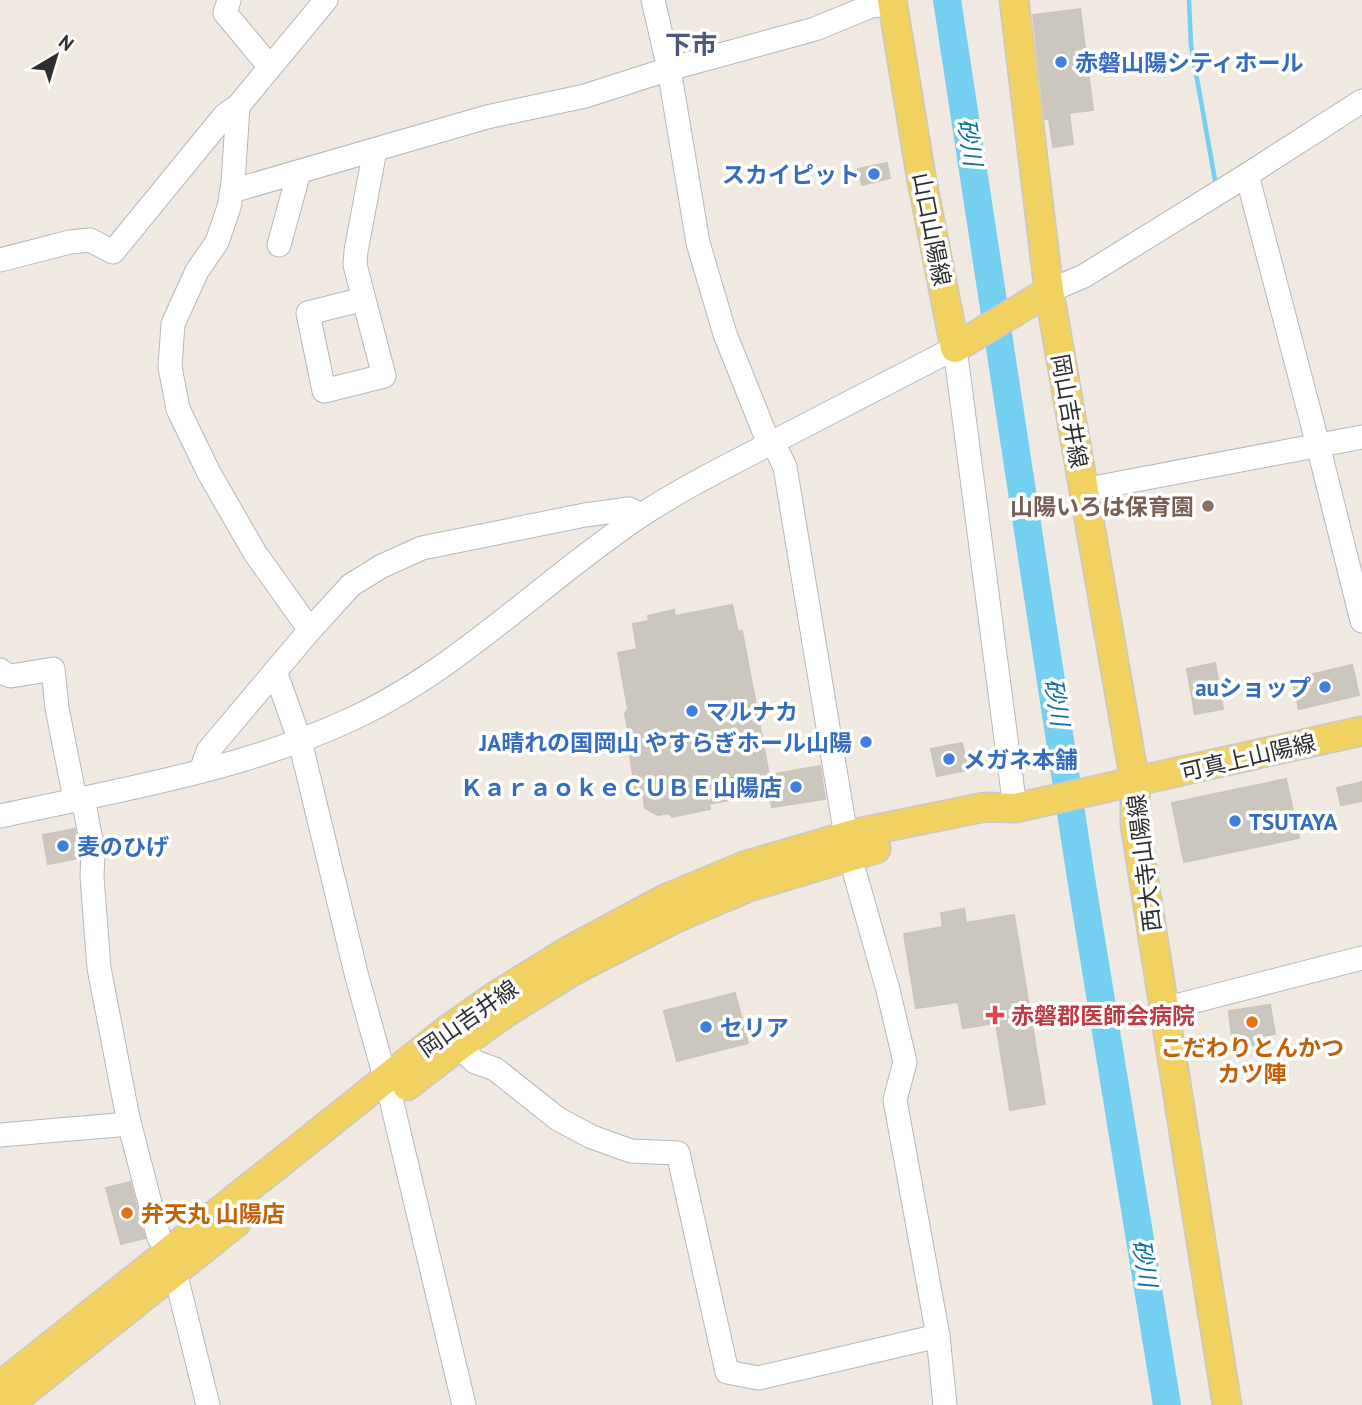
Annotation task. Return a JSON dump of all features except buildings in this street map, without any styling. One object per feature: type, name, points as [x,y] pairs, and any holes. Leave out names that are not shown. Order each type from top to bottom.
[{"type":"main road","name":"岡山吉井線","points":[[8,1405],[172,1262],[388,1089],[447,1030],[568,951],[665,899],[744,866],[858,833],[985,807],[1015,808],[1124,785],[1083,490],[1039,298],[1014,0]]},
{"type":"main road","name":"山口山陽線","points":[[893,2],[924,190],[962,343]]},
{"type":"main road","points":[[962,343],[1039,298]]},
{"type":"main road","name":"可真上山陽線","points":[[1124,785],[1362,731]]},
{"type":"main road","name":"西大寺山陽線","points":[[1124,785],[1135,824],[1173,1007],[1247,1405]]},
{"type":"main road","name":"岡山吉井線","points":[[388,1089],[571,972],[676,918],[737,892],[861,852],[988,825],[1015,808]]},
{"type":"main road","name":"西大寺山陽線","points":[[1173,1007],[1227,1405]]},
{"type":"main road","name":"岡山吉井線","points":[[0,1386],[172,1262]]},
{"type":"street","points":[[229,0],[225,13],[270,67]]},
{"type":"street","points":[[0,260],[70,242],[90,240],[113,251],[225,115],[238,106],[326,0]]},
{"type":"street","points":[[653,0],[669,69],[698,243],[725,334],[765,434],[773,442],[785,467],[844,824]]},
{"type":"street","points":[[232,191],[487,117],[584,96],[669,69],[815,29],[871,6],[893,2]]},
{"type":"street","points":[[1039,298],[1084,276],[1362,101]]},
{"type":"street","points":[[238,106],[229,207],[217,242],[197,271],[173,324],[170,367],[178,409],[209,473],[256,553],[310,630]]},
{"type":"street","points":[[364,299],[355,265],[356,251],[375,150]]},
{"type":"street","points":[[279,245],[299,172]]},
{"type":"street","points":[[1247,175],[1362,621]]},
{"type":"street","points":[[0,816],[201,771],[300,741],[355,718],[418,683],[454,659],[585,555],[641,515],[710,474],[962,343],[1015,808]]},
{"type":"street","points":[[1083,490],[1362,437]]},
{"type":"street","points":[[201,771],[208,751],[310,630],[351,585],[382,566],[422,548],[585,514],[629,509],[641,515]]},
{"type":"street","points":[[0,670],[10,676],[53,669],[57,708],[93,851],[92,877],[99,968],[130,1124],[159,1238],[172,1262],[208,1405]]},
{"type":"street","points":[[275,671],[300,741],[464,1405]]},
{"type":"street","points":[[855,874],[905,1062],[895,1100],[938,1336],[945,1405]]},
{"type":"street","points":[[1173,1007],[1362,958]]},
{"type":"street","points":[[459,1046],[475,1062],[495,1069],[558,1119],[592,1137],[631,1151],[678,1153],[727,1372],[758,1378],[938,1336]]},
{"type":"street","points":[[0,1135],[130,1124]]},
{"type":"waterway","name":"砂川","points":[[947,0],[1081,878],[1167,1405]]},
{"type":"waterway","points":[[1189,0],[1191,45],[1215,180]]},
{"type":"place","name":"赤磐山陽シティホール","points":[[1061,62]]},
{"type":"place","name":"スカイピット","points":[[874,174]]},
{"type":"place","name":"山陽いろは保育園","points":[[1208,506]]},
{"type":"place","name":"auショップ","points":[[1325,687]]},
{"type":"place","name":"マルナカ","points":[[692,711]]},
{"type":"place","name":"JA晴れの国岡山 やすらぎホール山陽","points":[[866,742]]},
{"type":"place","name":"メガネ本舗","points":[[949,759]]},
{"type":"place","name":"ＫａｒａｏｋｅＣＵＢＥ山陽店","points":[[796,787]]},
{"type":"place","name":"TSUTAYA","points":[[1235,821]]},
{"type":"place","name":"麦のひげ","points":[[63,846]]},
{"type":"place","name":"赤磐郡医師会病院","points":[[995,1015]]},
{"type":"place","name":"こだわりとんかつ カツ陣","points":[[1252,1022]]},
{"type":"place","name":"セリア","points":[[706,1027]]},
{"type":"place","name":"弁天丸 山陽店","points":[[127,1213]]},
{"type":"district","name":"下市","points":[[691,44]]}]
